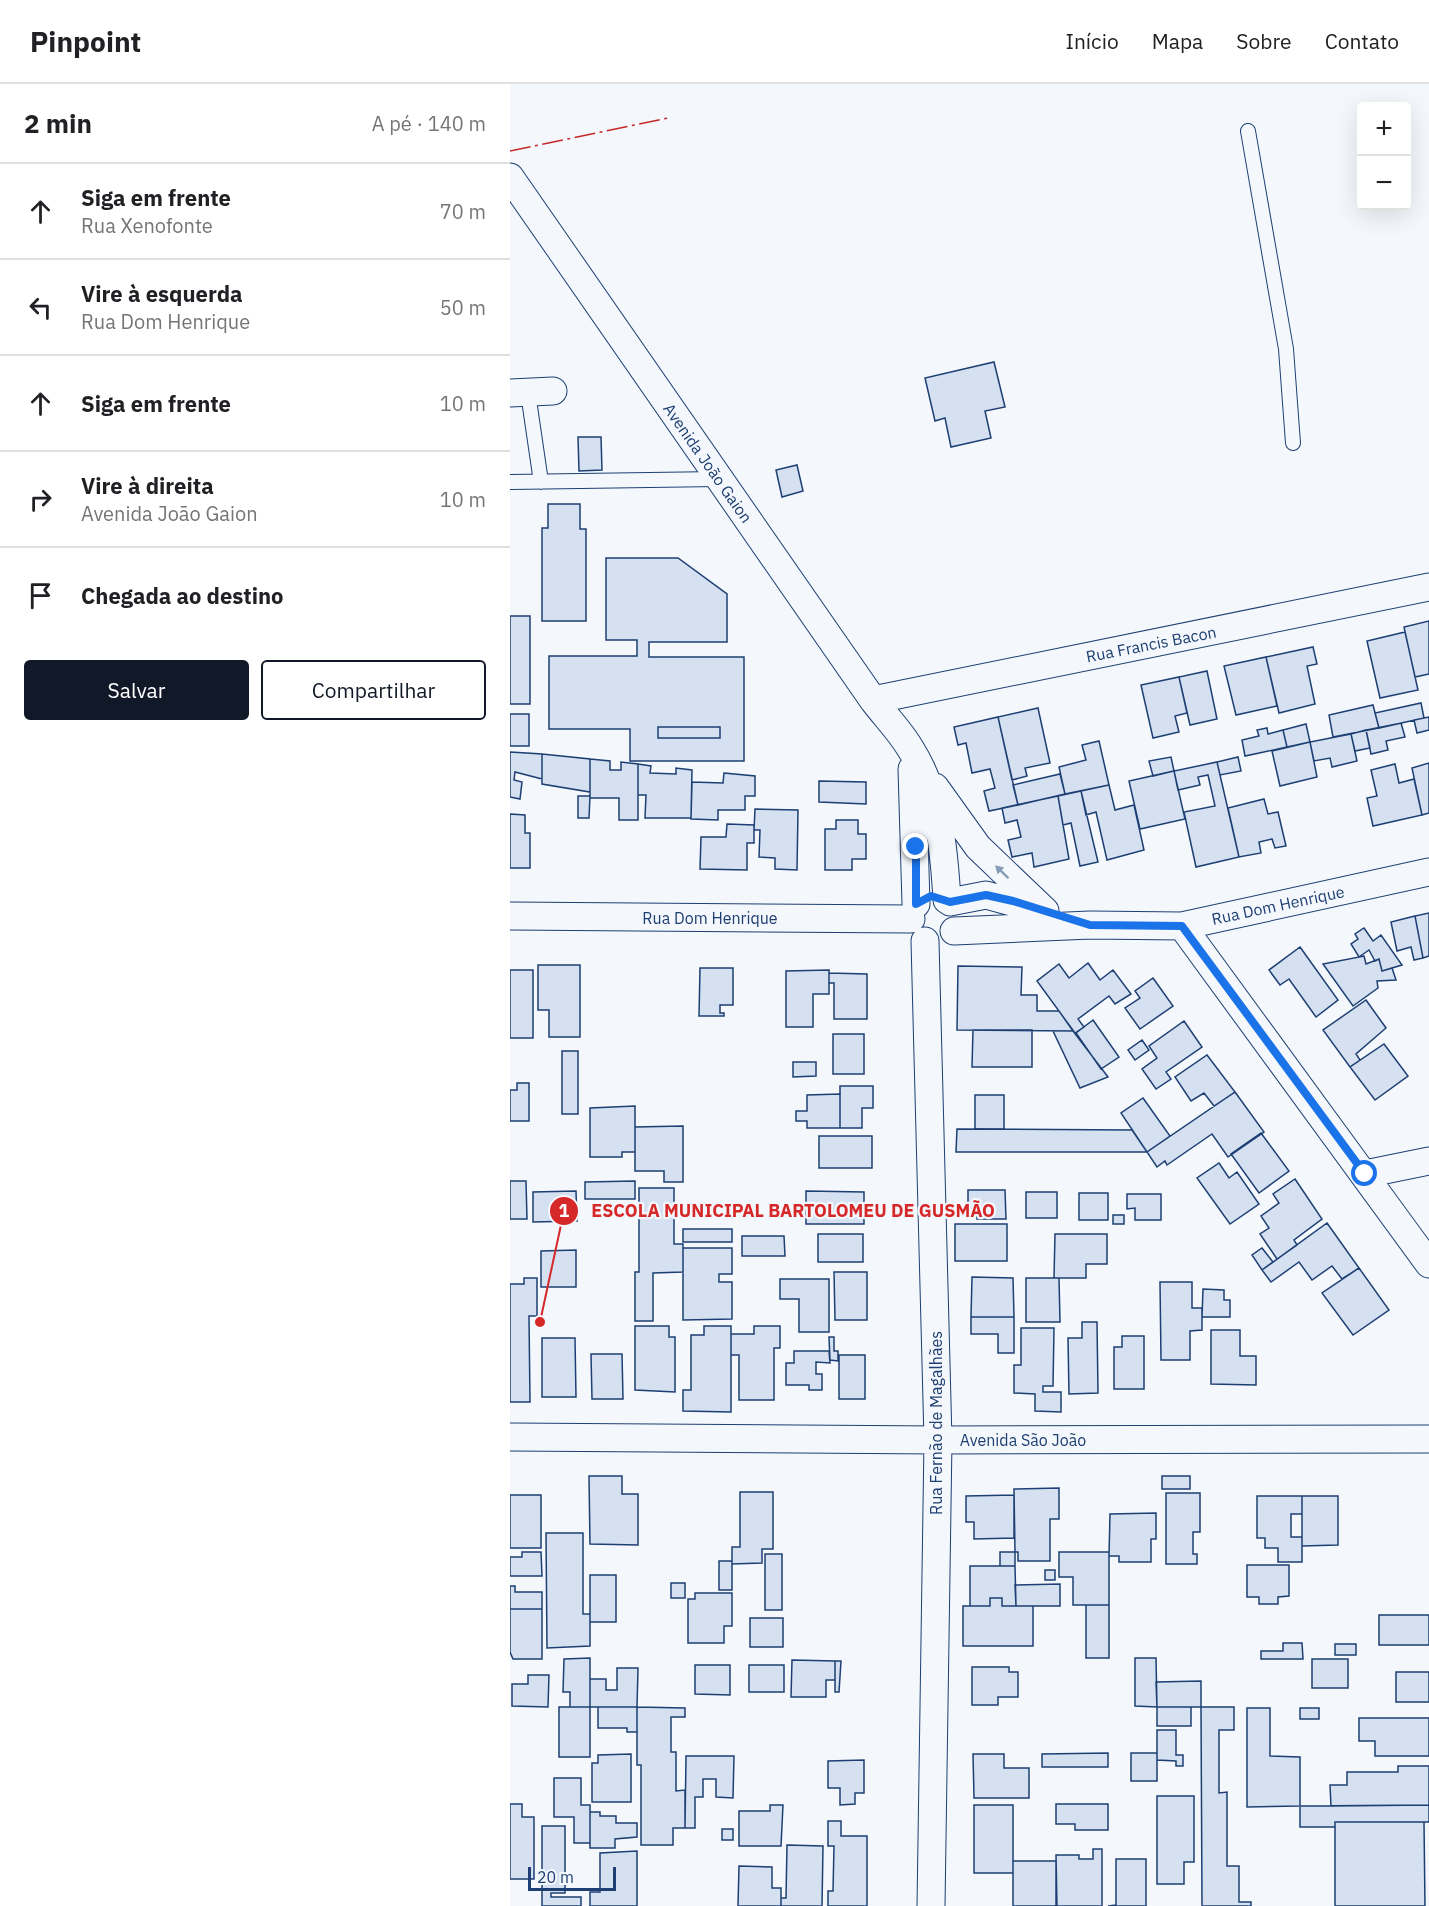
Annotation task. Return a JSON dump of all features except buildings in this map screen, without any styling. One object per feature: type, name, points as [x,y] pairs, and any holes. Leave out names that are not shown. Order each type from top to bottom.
[{"type":"street","name":"Avenida João Gaion","points":[[510,177],[873,700],[910,747],[924,773],[943,835],[949,901]]},
{"type":"street","name":"Rua Francis Bacon","points":[[873,700],[1429,587]]},
{"type":"street","points":[[910,747],[916,847],[917,921]]},
{"type":"street","points":[[924,773],[978,847],[1045,911]]},
{"type":"street","name":"Rua Dom Henrique","points":[[954,931],[1090,925],[1182,926],[1429,872]]},
{"type":"street","name":"Rua Dom Henrique","points":[[949,901],[986,895],[1090,925]]},
{"type":"street","points":[[931,896],[949,901],[956,910],[957,921],[954,931],[942,941],[917,921],[931,896]]},
{"type":"street","name":"Rua Dom Henrique","points":[[510,916],[917,921]]},
{"type":"street","name":"Rua Fernão de Magalhães","points":[[917,921],[938,1440],[931,1906]]},
{"type":"street","points":[[1182,926],[1429,1264]]},
{"type":"street","points":[[1365,1174],[1429,1161]]},
{"type":"street","name":"Avenida São João","points":[[510,1437],[938,1440],[1429,1439]]},
{"type":"lane","points":[[1248,131],[1286,349],[1293,443]]},
{"type":"lane","points":[[530,392],[541,482]]},
{"type":"lane","points":[[510,482],[719,479]]},
{"type":"power","points":[[510,151],[668,118]]},
{"type":"place","name":"ESCOLA MUNICIPAL BARTOLOMEU DE GUSMÃO","points":[[540,1322]]},
{"type":"route","points":[[916,847],[916,904],[923,898],[931,896],[940,896],[950,902],[986,895],[1090,925],[1182,926],[1365,1174]]}]
